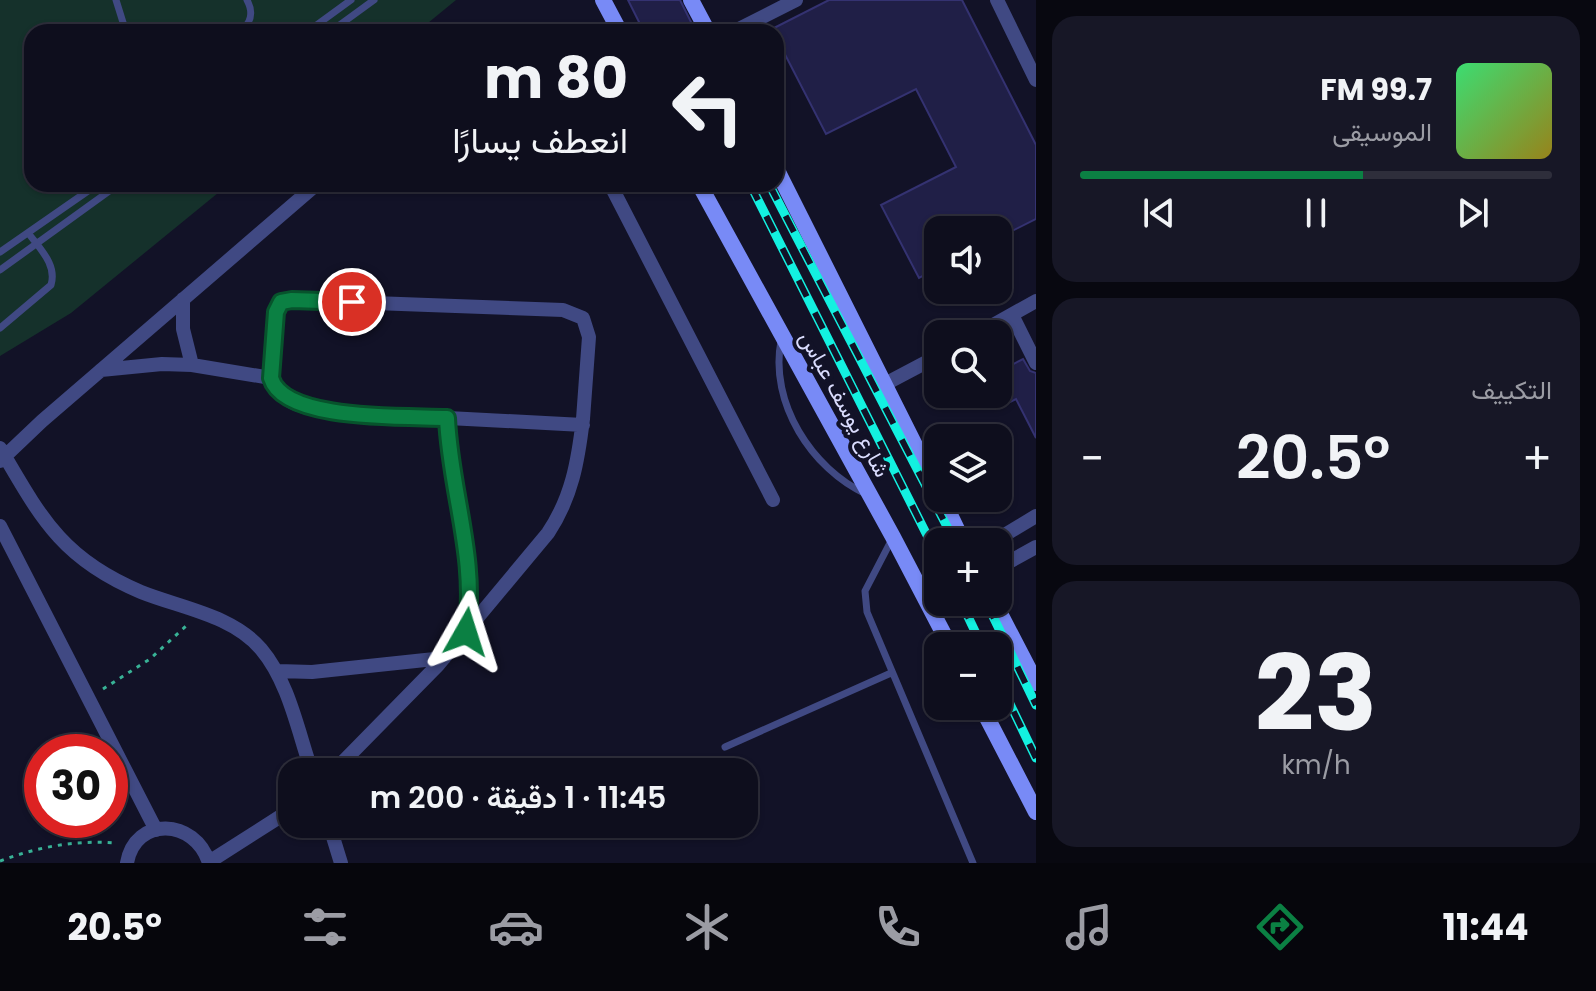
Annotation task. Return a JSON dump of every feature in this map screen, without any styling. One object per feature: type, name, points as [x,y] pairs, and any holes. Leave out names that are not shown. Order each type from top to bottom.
[{"type":"main road","points":[[603,0],[616,24]]},
{"type":"main road","points":[[691,0],[704,24]]},
{"type":"main road","name":"شارع يوسف عباس","points":[[784,184],[924,463]]},
{"type":"main road","name":"شارع يوسف عباس","points":[[703,192],[943,632]]},
{"type":"main road","points":[[1001,616],[1036,683]]},
{"type":"main road","points":[[988,720],[1036,812]]},
{"type":"street","points":[[749,24],[796,0]]},
{"type":"street","points":[[997,0],[1036,80]]},
{"type":"street","points":[[307,758],[278,671],[260,646],[237,628],[138,591],[73,552],[37,512],[2,455],[308,192]]},
{"type":"street","points":[[614,192],[773,500]]},
{"type":"street","points":[[183,299],[183,329],[192,365]]},
{"type":"street","points":[[1003,320],[1036,301]]},
{"type":"street","points":[[347,758],[444,658],[548,533],[562,511],[578,460],[583,425],[588,366],[587,326],[577,314],[563,310],[281,302],[276,312],[273,386],[283,396],[313,410],[583,425]]},
{"type":"street","points":[[1012,315],[1036,363]]},
{"type":"street","points":[[885,384],[924,363]]},
{"type":"street","points":[[101,370],[162,364],[192,365],[271,378]]},
{"type":"street","points":[[447,418],[469,575],[470,609],[466,632]]},
{"type":"street","points":[[1012,531],[1036,516]]},
{"type":"street","points":[[0,526],[156,830]]},
{"type":"street","points":[[1012,560],[1036,547]]},
{"type":"street","points":[[278,671],[331,671],[444,658]]},
{"type":"street","points":[[127,863],[134,845],[156,830],[170,828],[196,838],[205,849],[209,863],[278,818]]},
{"type":"street","points":[[333,838],[341,863]]},
{"type":"lane","points":[[116,0],[124,24]]},
{"type":"lane","points":[[247,0],[251,7],[248,24]]},
{"type":"lane","points":[[318,24],[351,0]]},
{"type":"lane","points":[[341,24],[374,0]]},
{"type":"lane","points":[[0,252],[87,192]]},
{"type":"lane","points":[[0,270],[108,192]]},
{"type":"lane","points":[[0,328],[51,285],[53,269],[29,234]]},
{"type":"lane","points":[[782,335],[779,362],[782,389],[810,449],[837,478],[871,496]]},
{"type":"lane","points":[[893,537],[870,579],[864,599],[891,673],[973,863]]},
{"type":"lane","points":[[725,747],[891,673]]},
{"type":"path","points":[[86,698],[150,659],[198,611]]},
{"type":"path","points":[[0,861],[65,844],[100,842],[134,845]]},
{"type":"green space","points":[[0,0],[456,0],[427,24],[24,24],[24,192],[219,192],[71,313],[0,356]]},
{"type":"building","points":[[628,0],[680,0],[692,24],[640,24]]},
{"type":"building","points":[[829,0],[962,0],[1036,145],[1036,219],[1012,231],[1012,216],[924,216],[924,275],[919,278],[881,205],[956,167],[916,89],[826,134],[784,53],[784,24]]},
{"type":"building","points":[[1023,359],[1030,371],[1036,373],[1036,438],[1016,399],[1012,401],[1012,365]]},
{"type":"railway","points":[[754,192],[924,529]]},
{"type":"railway","points":[[773,192],[948,528]]},
{"type":"railway","points":[[968,616],[975,632]]},
{"type":"railway","points":[[993,616],[1036,705]]},
{"type":"railway","points":[[1012,708],[1036,758]]},
{"type":"route","points":[[352,302],[281,302],[276,312],[273,386],[298,405],[313,410],[447,418],[469,575],[470,609],[466,632]]}]
